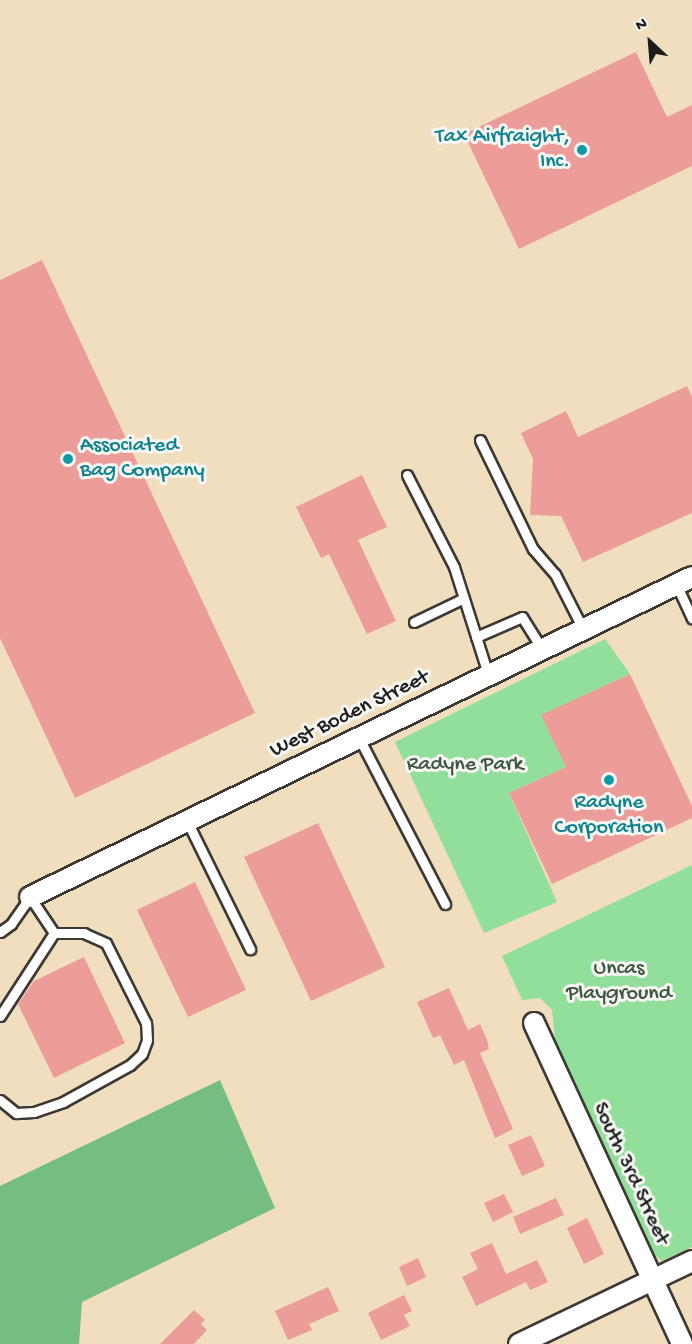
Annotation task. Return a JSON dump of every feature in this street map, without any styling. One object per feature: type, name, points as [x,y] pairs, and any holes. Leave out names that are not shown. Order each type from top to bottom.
[{"type":"street","name":"West Boden Street","points":[[30,897],[684,580]]},
{"type":"street","name":"South 3rd Street","points":[[534,1023],[682,1344]]},
{"type":"street","points":[[519,1344],[692,1261]]},
{"type":"lane","points":[[480,440],[533,549],[555,574],[583,629]]},
{"type":"lane","points":[[407,475],[454,567],[488,674]]},
{"type":"lane","points":[[684,580],[692,618]]},
{"type":"lane","points":[[414,622],[464,598]]},
{"type":"lane","points":[[477,638],[522,617],[542,649]]},
{"type":"lane","points":[[359,738],[445,904]]},
{"type":"lane","points":[[187,821],[250,949]]},
{"type":"lane","points":[[0,932],[11,924],[30,897],[54,933]]},
{"type":"lane","points":[[0,1017],[54,933]]},
{"type":"lane","points":[[0,1100],[16,1113],[34,1112],[63,1102],[130,1065],[142,1054],[147,1040],[147,1023],[106,944],[84,933],[54,933]]},
{"type":"green space","name":"Radyne Park","points":[[605,639],[630,674],[542,715],[566,767],[509,793],[557,902],[484,933],[395,742]]},
{"type":"green space","name":"Uncas Playground","points":[[692,865],[692,1247],[662,1261],[654,1254],[561,1054],[555,1039],[552,1010],[540,998],[522,1000],[502,956]]},
{"type":"green space","points":[[220,1080],[275,1208],[82,1302],[79,1344],[0,1344],[0,1186]]},
{"type":"building","name":"Tax Airfraight, Inc.","points":[[636,52],[667,117],[692,105],[692,166],[519,249],[464,134]]},
{"type":"building","name":"Associated Bag Company","points":[[42,260],[255,713],[75,798],[0,638],[0,280]]},
{"type":"building","points":[[687,386],[692,397],[692,513],[583,562],[561,516],[530,515],[533,459],[521,433],[566,411],[578,437]]},
{"type":"building","points":[[362,475],[387,527],[358,540],[396,621],[367,634],[329,554],[321,558],[296,507]]},
{"type":"building","name":"Radyne Corporation","points":[[630,674],[692,806],[692,818],[552,884],[509,793],[566,767],[541,715]]},
{"type":"building","points":[[318,823],[385,967],[311,1001],[244,857]]},
{"type":"building","points":[[195,882],[246,990],[188,1017],[137,910]]},
{"type":"building","points":[[84,957],[125,1043],[54,1078],[18,1004],[34,981]]},
{"type":"building","points":[[449,988],[468,1030],[480,1024],[487,1040],[489,1049],[480,1053],[513,1129],[495,1138],[464,1060],[454,1065],[440,1035],[433,1038],[417,1002]]},
{"type":"building","points":[[531,1135],[545,1166],[522,1176],[508,1145]]},
{"type":"building","points":[[504,1194],[513,1212],[493,1222],[484,1203]]},
{"type":"building","points":[[556,1198],[564,1215],[520,1234],[513,1217]]},
{"type":"building","points":[[587,1218],[604,1254],[584,1264],[567,1228]]},
{"type":"building","points":[[492,1243],[506,1274],[537,1260],[548,1282],[530,1290],[526,1282],[476,1306],[462,1277],[478,1269],[470,1253]]},
{"type":"building","points":[[418,1258],[426,1277],[407,1286],[399,1267]]},
{"type":"building","points":[[328,1287],[339,1311],[309,1324],[312,1330],[288,1340],[275,1311]]},
{"type":"building","points":[[404,1295],[412,1311],[404,1315],[410,1326],[381,1340],[368,1313]]},
{"type":"building","points":[[194,1310],[205,1320],[201,1324],[207,1330],[194,1344],[160,1344]]},
{"type":"place","name":"Tax Airfraight, Inc.","points":[[582,150]]},
{"type":"place","name":"Associated Bag Company","points":[[68,459]]},
{"type":"place","name":"Radyne Corporation","points":[[609,780]]}]
